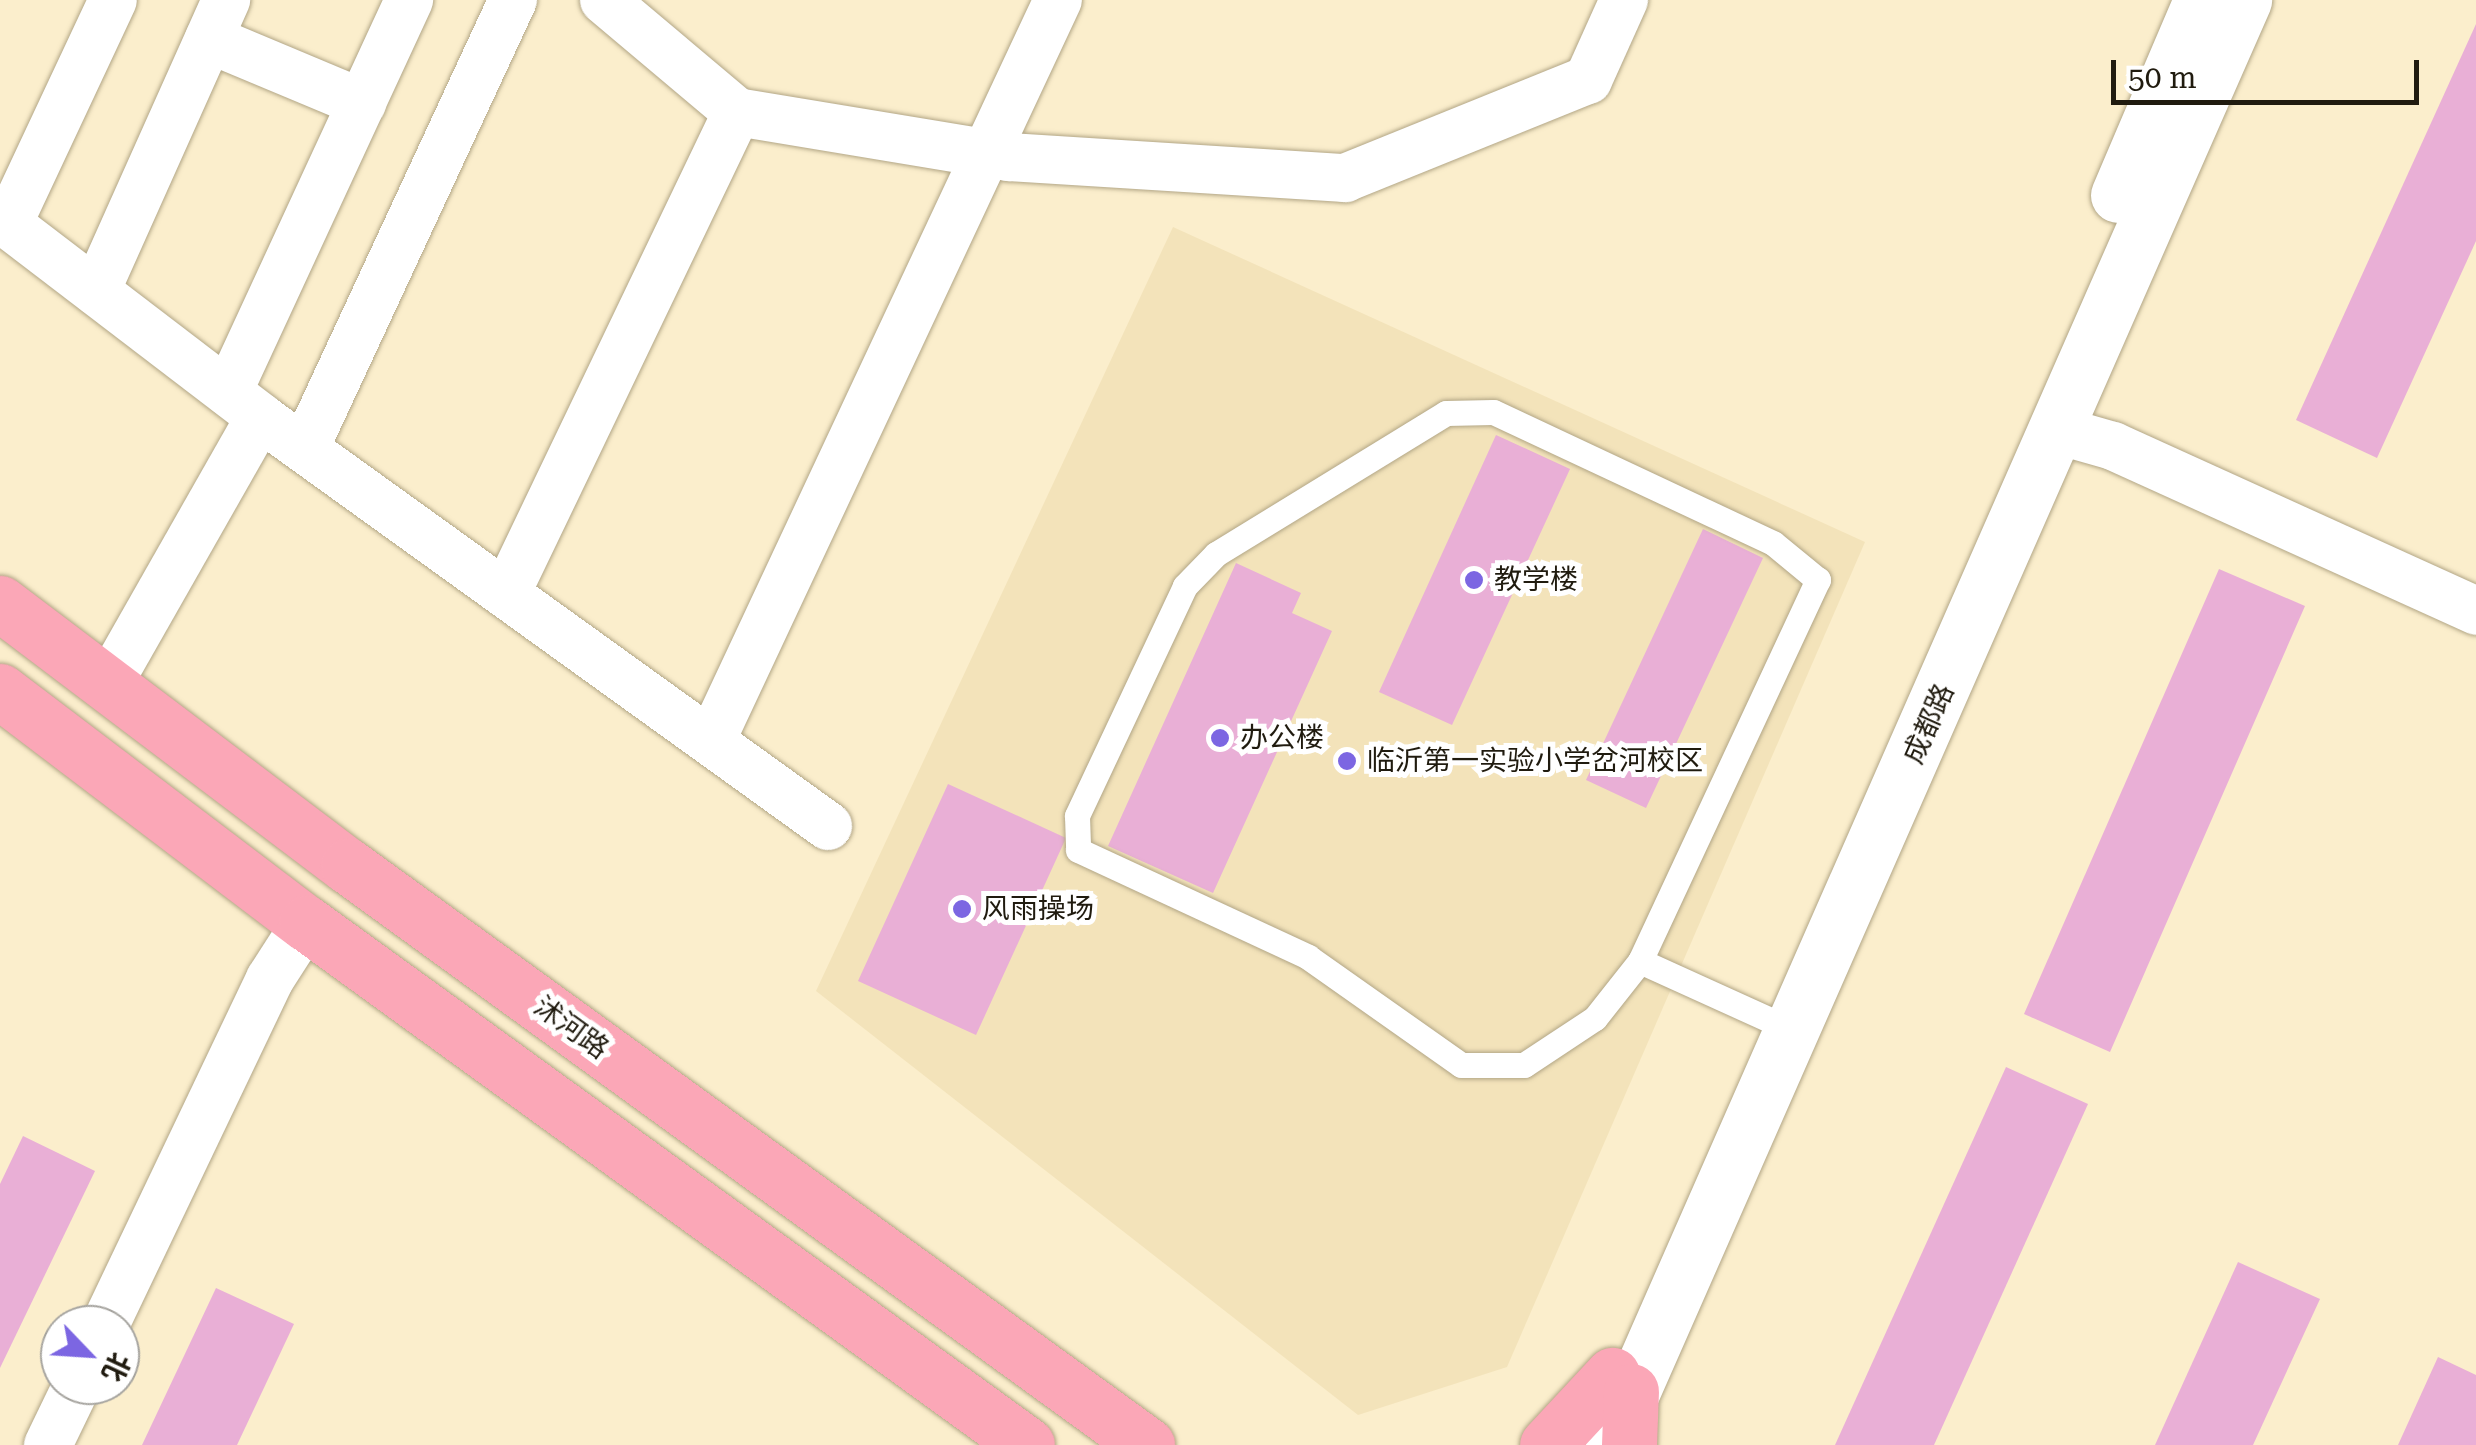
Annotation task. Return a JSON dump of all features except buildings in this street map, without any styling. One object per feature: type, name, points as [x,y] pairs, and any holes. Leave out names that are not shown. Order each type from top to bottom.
[{"type":"main road","name":"沭河路","points":[[0,603],[1147,1445]]},
{"type":"main road","points":[[0,691],[306,923],[1027,1445]]},
{"type":"main road","points":[[1547,1445],[1621,1383]]},
{"type":"main road","points":[[1621,1383],[1629,1445]]},
{"type":"street","points":[[113,0],[4,221],[244,404],[828,826]]},
{"type":"street","points":[[108,685],[244,404],[362,103],[409,0]]},
{"type":"street","points":[[305,448],[513,0]]},
{"type":"street","points":[[604,0],[737,112],[986,153],[1345,178],[1588,80],[1624,0]]},
{"type":"street","points":[[711,742],[1058,0]]},
{"type":"street","name":"成都路","points":[[1609,1445],[1621,1383],[1768,1020],[2200,0]]},
{"type":"street","name":"成都路","points":[[1580,1445],[1621,1383],[2056,430],[2244,0]]},
{"type":"street","points":[[96,291],[217,19],[362,103]]},
{"type":"street","points":[[506,594],[737,112]]},
{"type":"street","points":[[2056,430],[2113,446],[2476,611]]},
{"type":"street","points":[[115,1305],[270,979],[306,923]]},
{"type":"street","points":[[48,1445],[67,1405]]},
{"type":"lane","points":[[1492,412],[1774,544],[1804,568],[1818,580],[1640,961],[1595,1018],[1524,1065],[1461,1065],[1308,957],[1078,850],[1077,816],[1184,586],[1216,554],[1446,413],[1492,412]]},
{"type":"lane","points":[[1640,961],[1768,1020]]},
{"type":"shaded area","name":"临沂第一实验小学岔河校区","points":[[1173,227],[1865,542],[1507,1367],[1358,1415],[816,991]]},
{"type":"place","name":"教学楼","points":[[1474,580]]},
{"type":"place","name":"办公楼","points":[[1220,738]]},
{"type":"place","name":"临沂第一实验小学岔河校区","points":[[1347,761]]},
{"type":"place","name":"风雨操场","points":[[962,909]]}]
